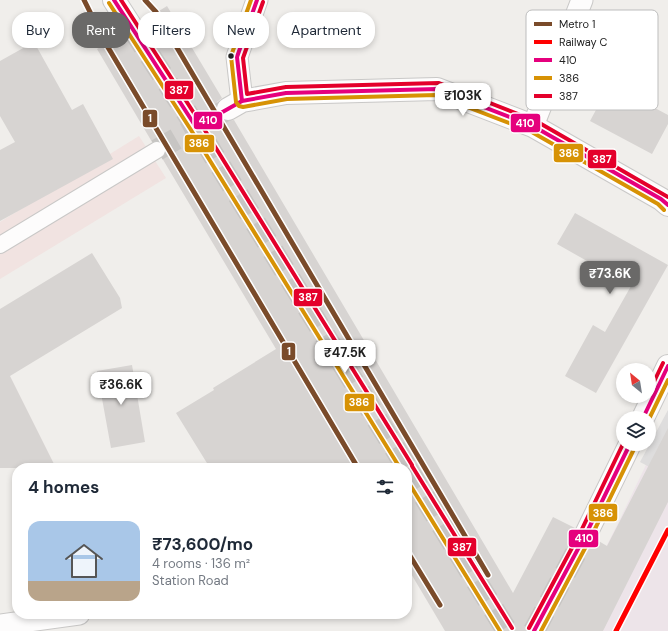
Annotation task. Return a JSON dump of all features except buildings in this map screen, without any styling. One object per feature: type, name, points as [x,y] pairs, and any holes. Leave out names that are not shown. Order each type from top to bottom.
[{"type":"street","points":[[114,0],[132,28]]},
{"type":"street","points":[[257,0],[237,57],[235,105],[286,93],[437,89],[533,126],[661,199],[668,205]]},
{"type":"street","points":[[578,10],[582,0]]},
{"type":"street","points":[[533,126],[539,110]]},
{"type":"street","points":[[0,245],[157,150]]},
{"type":"street","points":[[646,411],[668,366]]},
{"type":"street","points":[[586,534],[627,451]]},
{"type":"street","points":[[0,625],[43,619]]},
{"type":"shaded area","points":[[139,136],[166,178],[0,279],[0,222]]},
{"type":"shaded area","points":[[668,419],[668,631],[564,631],[653,451],[656,451],[656,444]]},
{"type":"pier","points":[[668,410],[668,477],[640,462],[646,451],[656,451],[656,432]]},
{"type":"tunnel","points":[[132,28],[196,127],[404,463]]},
{"type":"tunnel","points":[[157,150],[228,109]]},
{"type":"tunnel","points":[[412,477],[507,631]]},
{"type":"tunnel","points":[[534,631],[586,534]]},
{"type":"metro line","name":"1","points":[[84,0],[106,44],[355,463]]},
{"type":"metro line","name":"1","points":[[145,0],[156,12],[488,575]]},
{"type":"metro line","name":"1","points":[[412,559],[440,605]]},
{"type":"rail line","name":"C","points":[[616,631],[668,530]]},
{"type":"transit line","name":"410","points":[[114,0],[196,127],[242,101],[286,93],[437,89],[533,126],[661,199],[668,205]]},
{"type":"transit line","name":"387","points":[[121,0],[201,124],[411,463]]},
{"type":"transit line","name":"386","points":[[251,0],[231,56],[236,102],[239,106],[243,107],[287,99],[436,95],[530,131],[658,204],[664,210]]},
{"type":"transit line","name":"410","points":[[242,101],[237,57],[257,0]]},
{"type":"transit line","name":"387","points":[[263,2],[243,58],[247,94],[286,87],[439,83],[536,121],[668,197]]},
{"type":"transit line","name":"386","points":[[109,3],[191,130],[397,463]]},
{"type":"transit line","name":"387","points":[[656,378],[663,363]]},
{"type":"transit line","name":"410","points":[[646,411],[668,366]]},
{"type":"transit line","name":"386","points":[[653,411],[668,380]]},
{"type":"transit line","name":"387","points":[[529,628],[581,531],[620,451]]},
{"type":"transit line","name":"410","points":[[534,631],[586,534],[627,451]]},
{"type":"transit line","name":"386","points":[[541,631],[591,537],[633,451]]},
{"type":"transit line","name":"387","points":[[412,466],[512,628]]},
{"type":"transit line","name":"386","points":[[412,488],[500,631]]}]
